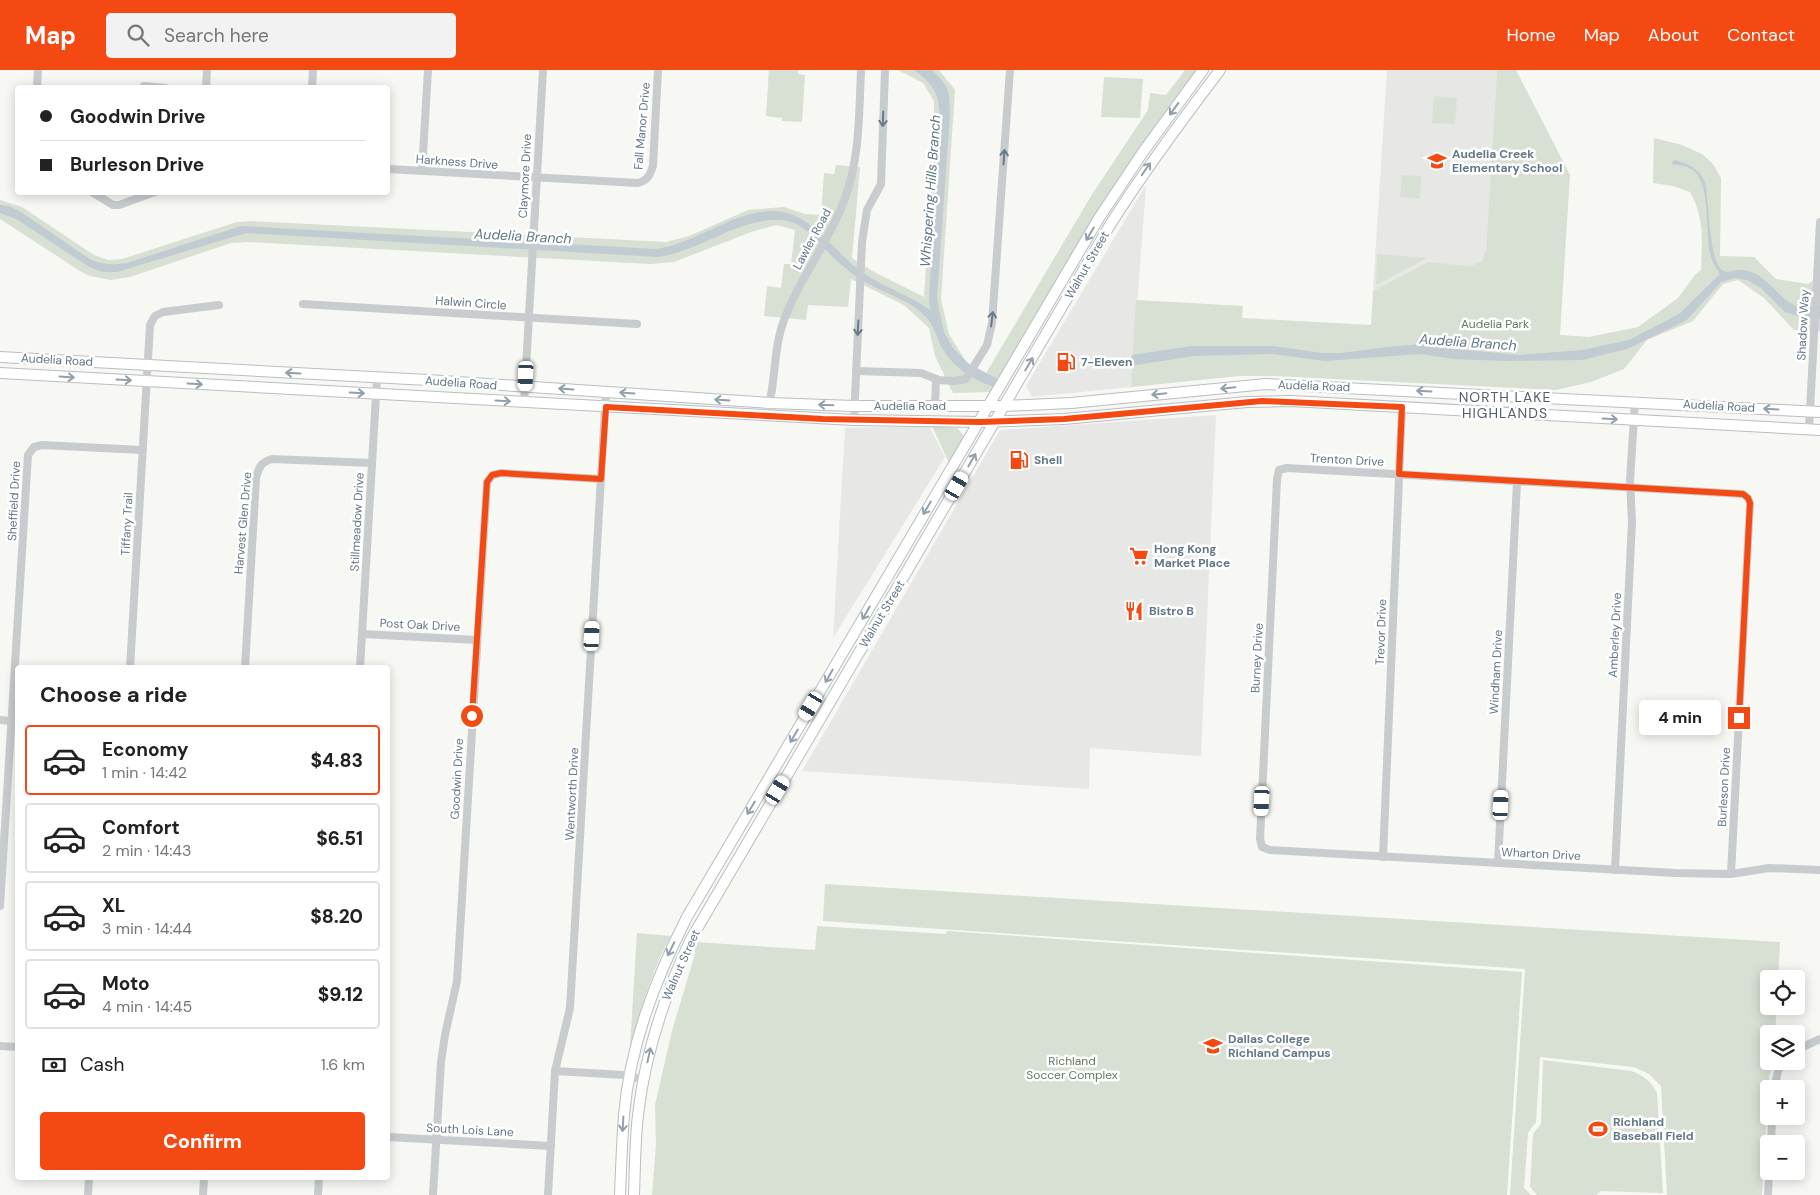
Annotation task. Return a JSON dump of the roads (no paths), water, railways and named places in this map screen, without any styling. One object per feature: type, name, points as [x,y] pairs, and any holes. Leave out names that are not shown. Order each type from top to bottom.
[{"type":"main road","name":"Walnut Street","points":[[620,1195],[624,1114],[641,1027],[662,968],[687,917],[1099,218],[1142,152],[1203,70]]},
{"type":"main road","name":"Walnut Street","points":[[634,1195],[638,1115],[655,1030],[677,968],[709,906],[1133,188],[1166,140],[1220,70]]},
{"type":"main road","name":"Audelia Road","points":[[0,357],[377,378],[770,403],[854,406],[1003,406],[1071,403],[1266,384],[1635,401],[1815,412]]},
{"type":"main road","points":[[32,374],[33,359]]},
{"type":"main road","name":"Audelia Road","points":[[0,373],[854,420],[994,422],[1064,419],[1208,405],[1290,401],[1820,430]]},
{"type":"main road","points":[[1208,390],[1208,405]]},
{"type":"main road","points":[[1402,407],[1403,390]]},
{"type":"main road","points":[[1561,416],[1562,398]]},
{"type":"main road","points":[[1575,417],[1576,398]]},
{"type":"main road","points":[[854,634],[866,642]]},
{"type":"main road","points":[[785,751],[796,758]]},
{"type":"main road","points":[[709,906],[706,901],[718,876],[721,858]]},
{"type":"street","points":[[37,85],[38,70]]},
{"type":"street","points":[[206,85],[207,70]]},
{"type":"street","points":[[312,85],[313,70]]},
{"type":"street","points":[[422,171],[428,70]]},
{"type":"street","name":"Claymore Drive","points":[[524,403],[543,70]]},
{"type":"street","name":"Fall Manor Drive","points":[[645,181],[650,175],[653,166],[658,70]]},
{"type":"street","name":"Lawler Road","points":[[765,416],[770,403],[782,323],[844,203],[852,178],[856,158],[861,70]]},
{"type":"street","points":[[854,420],[861,260],[867,210],[881,184],[885,70]]},
{"type":"street","points":[[856,369],[921,373],[936,379],[954,381],[966,379],[987,345],[992,323],[1010,70]]},
{"type":"street","name":"Harkness Drive","points":[[390,169],[632,184],[645,181]]},
{"type":"street","points":[[97,195],[112,204],[118,205],[146,195]]},
{"type":"street","name":"Shadow Way","points":[[1809,429],[1815,412],[1814,333],[1820,222]]},
{"type":"street","name":"Halwin Circle","points":[[303,304],[637,324]]},
{"type":"street","name":"Tiffany Trail","points":[[130,665],[150,325],[155,316],[163,312],[219,305]]},
{"type":"street","name":"Stillmeadow Drive","points":[[360,665],[377,378]]},
{"type":"street","points":[[936,379],[936,406]]},
{"type":"street","name":"Wentworth Drive","points":[[548,1195],[555,1071],[570,1008],[606,392]]},
{"type":"street","name":"Amberley Drive","points":[[1615,870],[1632,522],[1631,488],[1635,401]]},
{"type":"street","name":"Trevor Drive","points":[[1383,857],[1402,407]]},
{"type":"street","name":"Sheffield Drive","points":[[15,665],[28,454],[34,447],[42,445],[142,450]]},
{"type":"street","name":"Harvest Glen Drive","points":[[245,665],[258,469],[263,462],[272,459],[372,463]]},
{"type":"street","name":"Trenton Drive","points":[[1279,470],[1288,468],[1743,494]]},
{"type":"street","name":"Burney Drive","points":[[1262,847],[1260,839],[1276,489],[1279,470]]},
{"type":"street","name":"Goodwin Drive","points":[[433,1195],[441,1062],[457,981],[487,482],[492,475],[501,473],[601,479]]},
{"type":"street","name":"Windham Drive","points":[[1498,862],[1517,482]]},
{"type":"street","name":"Burleson Drive","points":[[1731,874],[1750,503],[1743,494]]},
{"type":"street","name":"Post Oak Drive","points":[[362,634],[477,640]]},
{"type":"street","name":"Sheffield Drive","points":[[0,906],[15,671]]},
{"type":"street","points":[[0,720],[12,721]]},
{"type":"street","name":"Wharton Drive","points":[[1262,847],[1270,850],[1615,870],[1731,874],[1769,868],[1820,870]]},
{"type":"street","points":[[1805,1044],[1820,1039]]},
{"type":"street","points":[[0,1046],[15,1047]]},
{"type":"street","points":[[555,1071],[630,1076],[644,1080]]},
{"type":"street","name":"South Lois Lane","points":[[390,1137],[551,1146]]},
{"type":"street","points":[[88,1195],[89,1180]]},
{"type":"street","points":[[203,1195],[204,1180]]},
{"type":"street","points":[[318,1195],[319,1180]]},
{"type":"street","points":[[1768,1195],[1769,1180]]},
{"type":"place","name":"Audelia Creek Elementary School","points":[[1437,161]]},
{"type":"place","name":"7-Eleven","points":[[1066,362]]},
{"type":"place","name":"Shell","points":[[1019,460]]},
{"type":"place","name":"Hong Kong Market Place","points":[[1139,556]]},
{"type":"place","name":"Bistro B","points":[[1134,611]]},
{"type":"place","name":"Dallas College Richland Campus","points":[[1213,1046]]},
{"type":"place","name":"Richland Baseball Field","points":[[1598,1129]]},
{"type":"district","name":"NORTH LAKE HIGHLANDS","points":[[1505,406]]},
{"type":"water label","name":"Whispering Hills Branch","points":[[930,191]]},
{"type":"water label","name":"Audelia Branch","points":[[523,236]]},
{"type":"water label","name":"Audelia Branch","points":[[1468,342]]},
{"type":"park label","name":"Audelia Park","points":[[1495,324]]},
{"type":"park label","name":"Richland Soccer Complex","points":[[1072,1068]]}]
